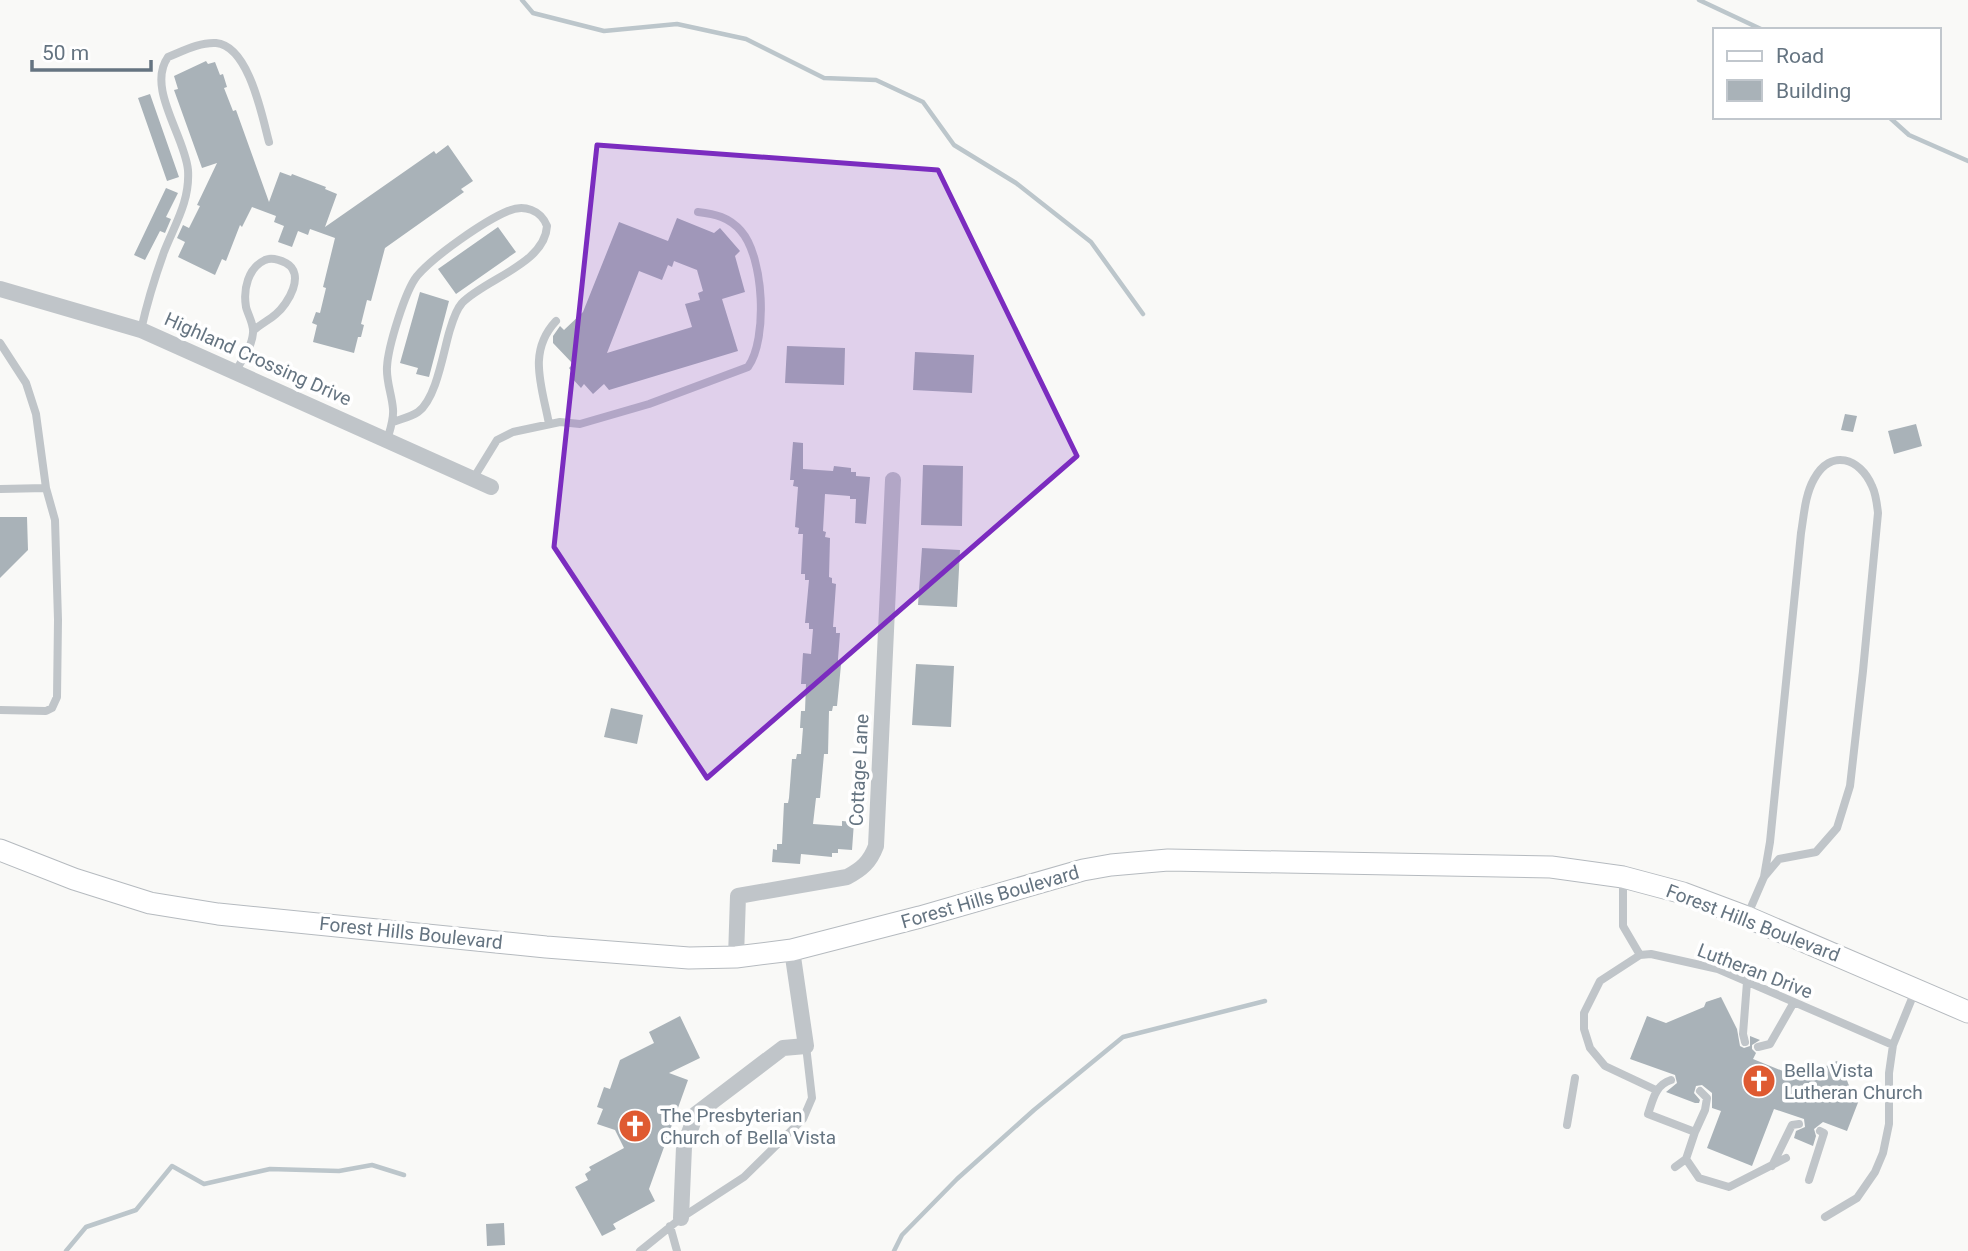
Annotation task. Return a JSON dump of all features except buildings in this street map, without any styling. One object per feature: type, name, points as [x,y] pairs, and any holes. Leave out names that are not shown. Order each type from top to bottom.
[{"type":"main road","name":"Forest Hills Boulevard","points":[[0,850],[74,879],[150,903],[218,914],[546,947],[689,958],[736,957],[792,950],[1083,870],[1111,865],[1168,860],[1551,867],[1623,877],[1683,893],[1746,917],[1968,1012]]},
{"type":"street","name":"Highland Crossing Drive","points":[[0,289],[141,330],[491,487]]},
{"type":"street","name":"Cottage Lane","points":[[736,957],[738,896],[847,877],[863,868],[876,846],[893,480]]},
{"type":"street","points":[[676,1222],[684,1147],[696,1114],[783,1048],[806,1046],[792,950]]},
{"type":"lane","points":[[141,330],[148,298],[186,200],[189,183],[187,164],[161,82],[160,72],[168,57],[201,45],[218,43],[230,48],[240,58],[251,82],[269,142]]},
{"type":"lane","points":[[387,440],[393,422],[387,379],[390,348],[411,285],[435,260],[499,215],[519,208],[540,214],[547,226],[543,241],[534,254],[463,302],[452,323],[427,402],[418,412],[393,422]]},
{"type":"lane","points":[[473,479],[497,440],[513,432],[549,424],[580,424],[649,404],[748,367],[756,355],[760,336],[761,295],[754,258],[743,233],[730,220],[716,214],[698,212]]},
{"type":"lane","points":[[235,372],[250,344],[254,330],[246,308],[248,278],[263,261],[270,259],[289,264],[295,278],[291,293],[277,313],[254,330]]},
{"type":"lane","points":[[549,424],[538,355],[542,340],[556,321]]},
{"type":"lane","points":[[0,344],[26,383],[36,414],[46,488],[55,520],[58,620],[57,697],[52,708],[46,711],[0,710]]},
{"type":"lane","points":[[1746,917],[1764,877],[1770,842],[1801,533],[1807,498],[1814,479],[1824,465],[1836,460],[1848,461],[1862,468],[1874,488],[1878,513],[1864,671],[1850,786],[1837,828],[1816,852],[1779,859],[1764,877]]},
{"type":"lane","points":[[0,489],[46,488]]},
{"type":"lane","points":[[1623,877],[1623,926],[1640,955],[1600,981],[1584,1013],[1584,1029],[1590,1048],[1605,1066],[1656,1090]]},
{"type":"lane","name":"Lutheran Drive","points":[[1640,955],[1651,954],[1718,969],[1893,1045]]},
{"type":"lane","points":[[1745,1042],[1743,1034],[1747,982]]},
{"type":"lane","points":[[1825,1217],[1857,1198],[1875,1172],[1883,1153],[1889,1124],[1889,1073],[1893,1045],[1916,989]]},
{"type":"lane","points":[[1758,1047],[1770,1044],[1794,1002]]},
{"type":"lane","points":[[640,1251],[676,1222],[744,1177],[803,1119],[812,1098],[806,1046]]},
{"type":"lane","points":[[1567,1125],[1575,1078]]},
{"type":"lane","points":[[1671,1080],[1662,1083],[1656,1090],[1648,1114],[1695,1132]]},
{"type":"lane","points":[[1675,1167],[1686,1159],[1705,1110],[1707,1098],[1700,1091]]},
{"type":"lane","points":[[1772,1166],[1792,1125],[1799,1124]]},
{"type":"lane","points":[[1809,1180],[1822,1146],[1824,1133],[1820,1131]]},
{"type":"lane","points":[[1686,1159],[1699,1178],[1729,1187],[1786,1158]]},
{"type":"lane","points":[[676,1222],[677,1251]]},
{"type":"highlighted area","points":[[597,145],[938,170],[1077,456],[707,778],[554,547]]},
{"type":"waterway","points":[[522,0],[533,13],[604,31],[677,24],[746,39],[824,78],[876,80],[923,102],[954,145],[1016,183],[1091,242],[1143,314]]},
{"type":"waterway","points":[[1699,0],[1759,28]]},
{"type":"waterway","points":[[1891,119],[1909,135],[1968,161]]},
{"type":"waterway","points":[[894,1251],[902,1235],[957,1179],[1034,1110],[1123,1037],[1265,1001]]},
{"type":"waterway","points":[[66,1251],[86,1227],[136,1210],[172,1166],[204,1184],[270,1169],[339,1171],[372,1165],[404,1175]]},
{"type":"place","name":"Bella Vista Lutheran Church","points":[[1759,1081]]},
{"type":"place","name":"The Presbyterian Church of Bella Vista","points":[[635,1126]]}]
